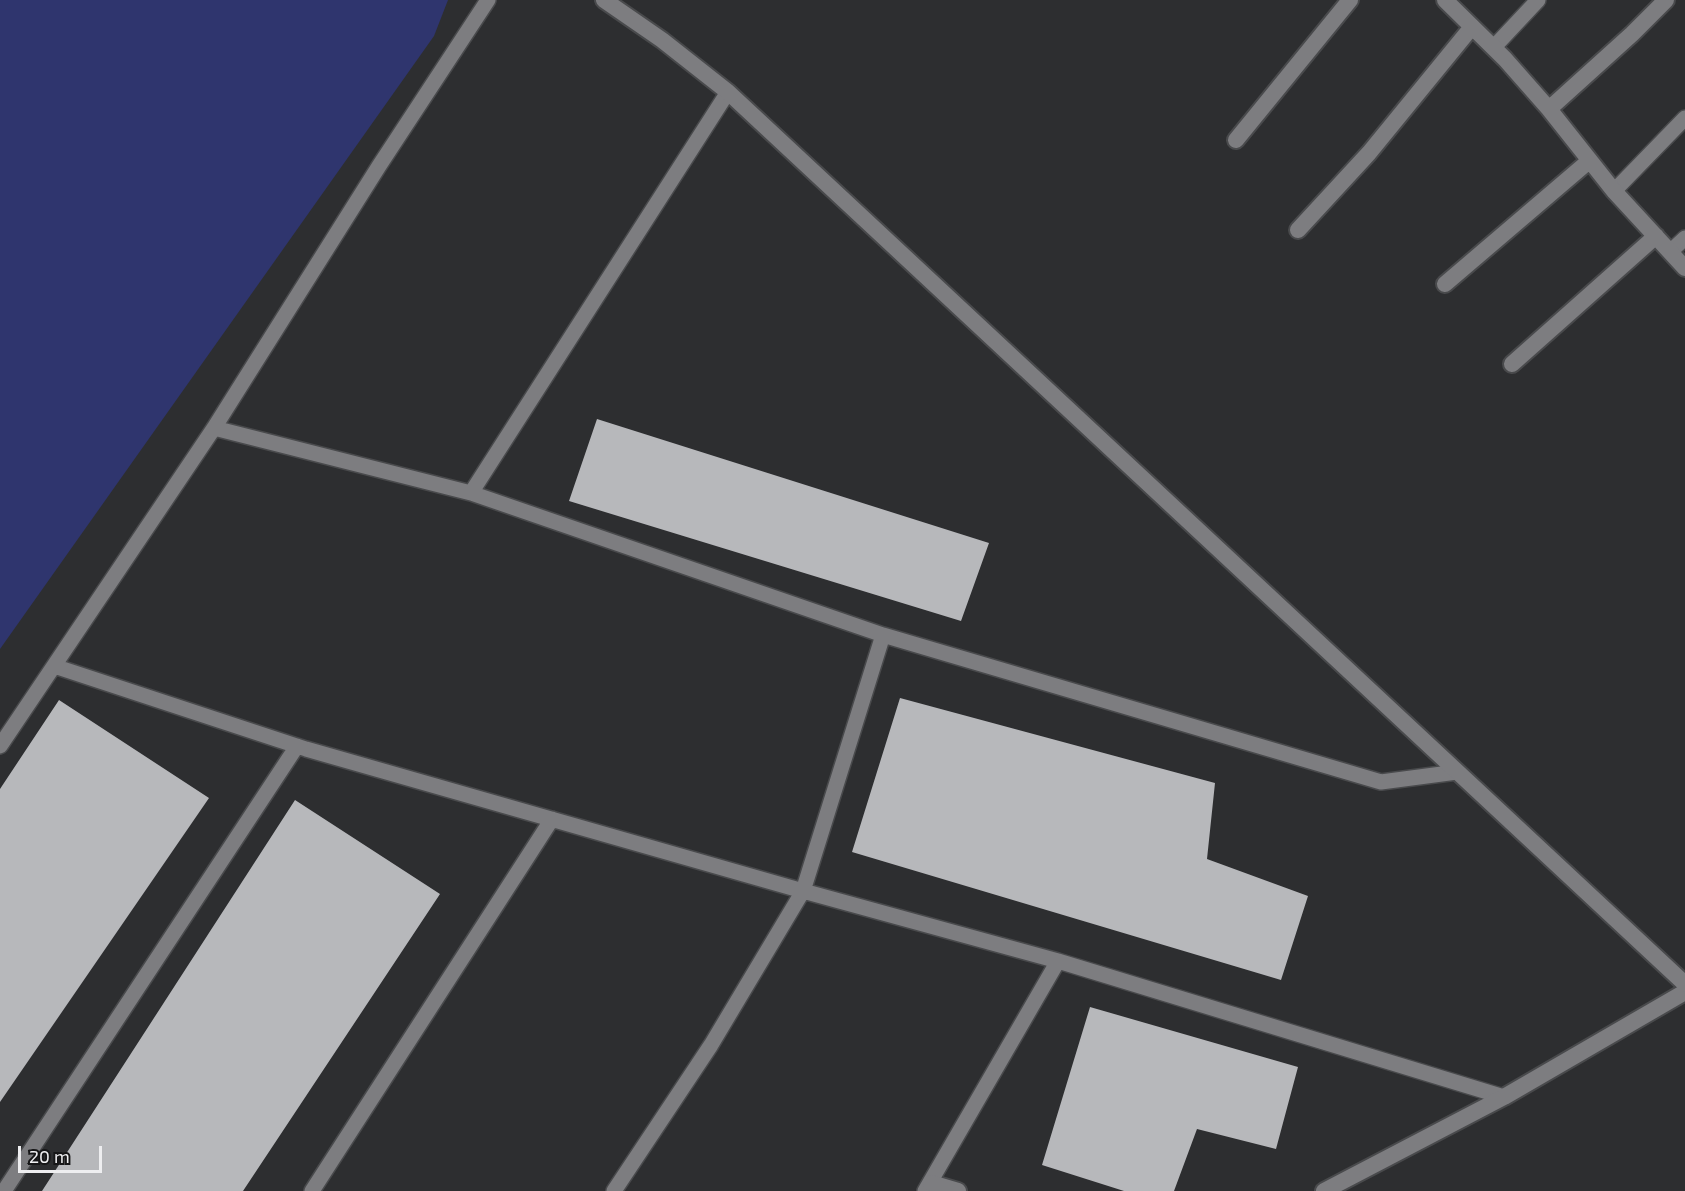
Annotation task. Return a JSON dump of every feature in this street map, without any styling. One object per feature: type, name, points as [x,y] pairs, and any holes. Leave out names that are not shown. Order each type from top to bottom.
[{"type":"street","points":[[604,0],[662,40],[728,93],[1685,984]]},
{"type":"street","points":[[1236,140],[1350,0]]},
{"type":"street","points":[[1445,0],[1471,28],[1494,47],[1549,109],[1614,191],[1685,268]]},
{"type":"street","points":[[1549,109],[1632,34],[1660,2]]},
{"type":"street","points":[[1298,230],[1369,153],[1471,28]]},
{"type":"street","points":[[1445,284],[1589,161]]},
{"type":"street","points":[[1512,364],[1656,236]]},
{"type":"street","points":[[1324,1191],[1504,1097],[1685,992]]},
{"type":"street","points":[[928,1187],[958,1191]]},
{"type":"lane","points":[[0,746],[214,428],[373,176],[488,0]]},
{"type":"lane","points":[[1494,47],[1538,0]]},
{"type":"lane","points":[[471,493],[728,93]]},
{"type":"lane","points":[[1614,191],[1685,117]]},
{"type":"lane","points":[[1671,251],[1685,238]]},
{"type":"lane","points":[[214,428],[471,493],[883,635],[1381,782],[1457,772]]},
{"type":"lane","points":[[614,1191],[711,1045],[802,891],[883,635]]},
{"type":"lane","points":[[54,666],[297,746],[802,891],[1058,961],[1504,1097]]},
{"type":"lane","points":[[4,1191],[297,746]]},
{"type":"lane","points":[[312,1191],[552,819]]},
{"type":"lane","points":[[928,1187],[1058,961]]},
{"type":"shaded area","points":[[0,0],[448,0],[434,36],[0,649]]},
{"type":"building","points":[[597,419],[989,543],[961,621],[569,501]]},
{"type":"building","points":[[900,698],[1215,783],[1207,859],[1308,896],[1281,980],[852,852]]},
{"type":"building","points":[[59,700],[209,798],[0,1102],[0,789]]},
{"type":"building","points":[[295,800],[440,894],[243,1191],[42,1191]]},
{"type":"building","points":[[1090,1007],[1298,1067],[1276,1149],[1197,1129],[1174,1191],[1124,1191],[1042,1165]]}]
